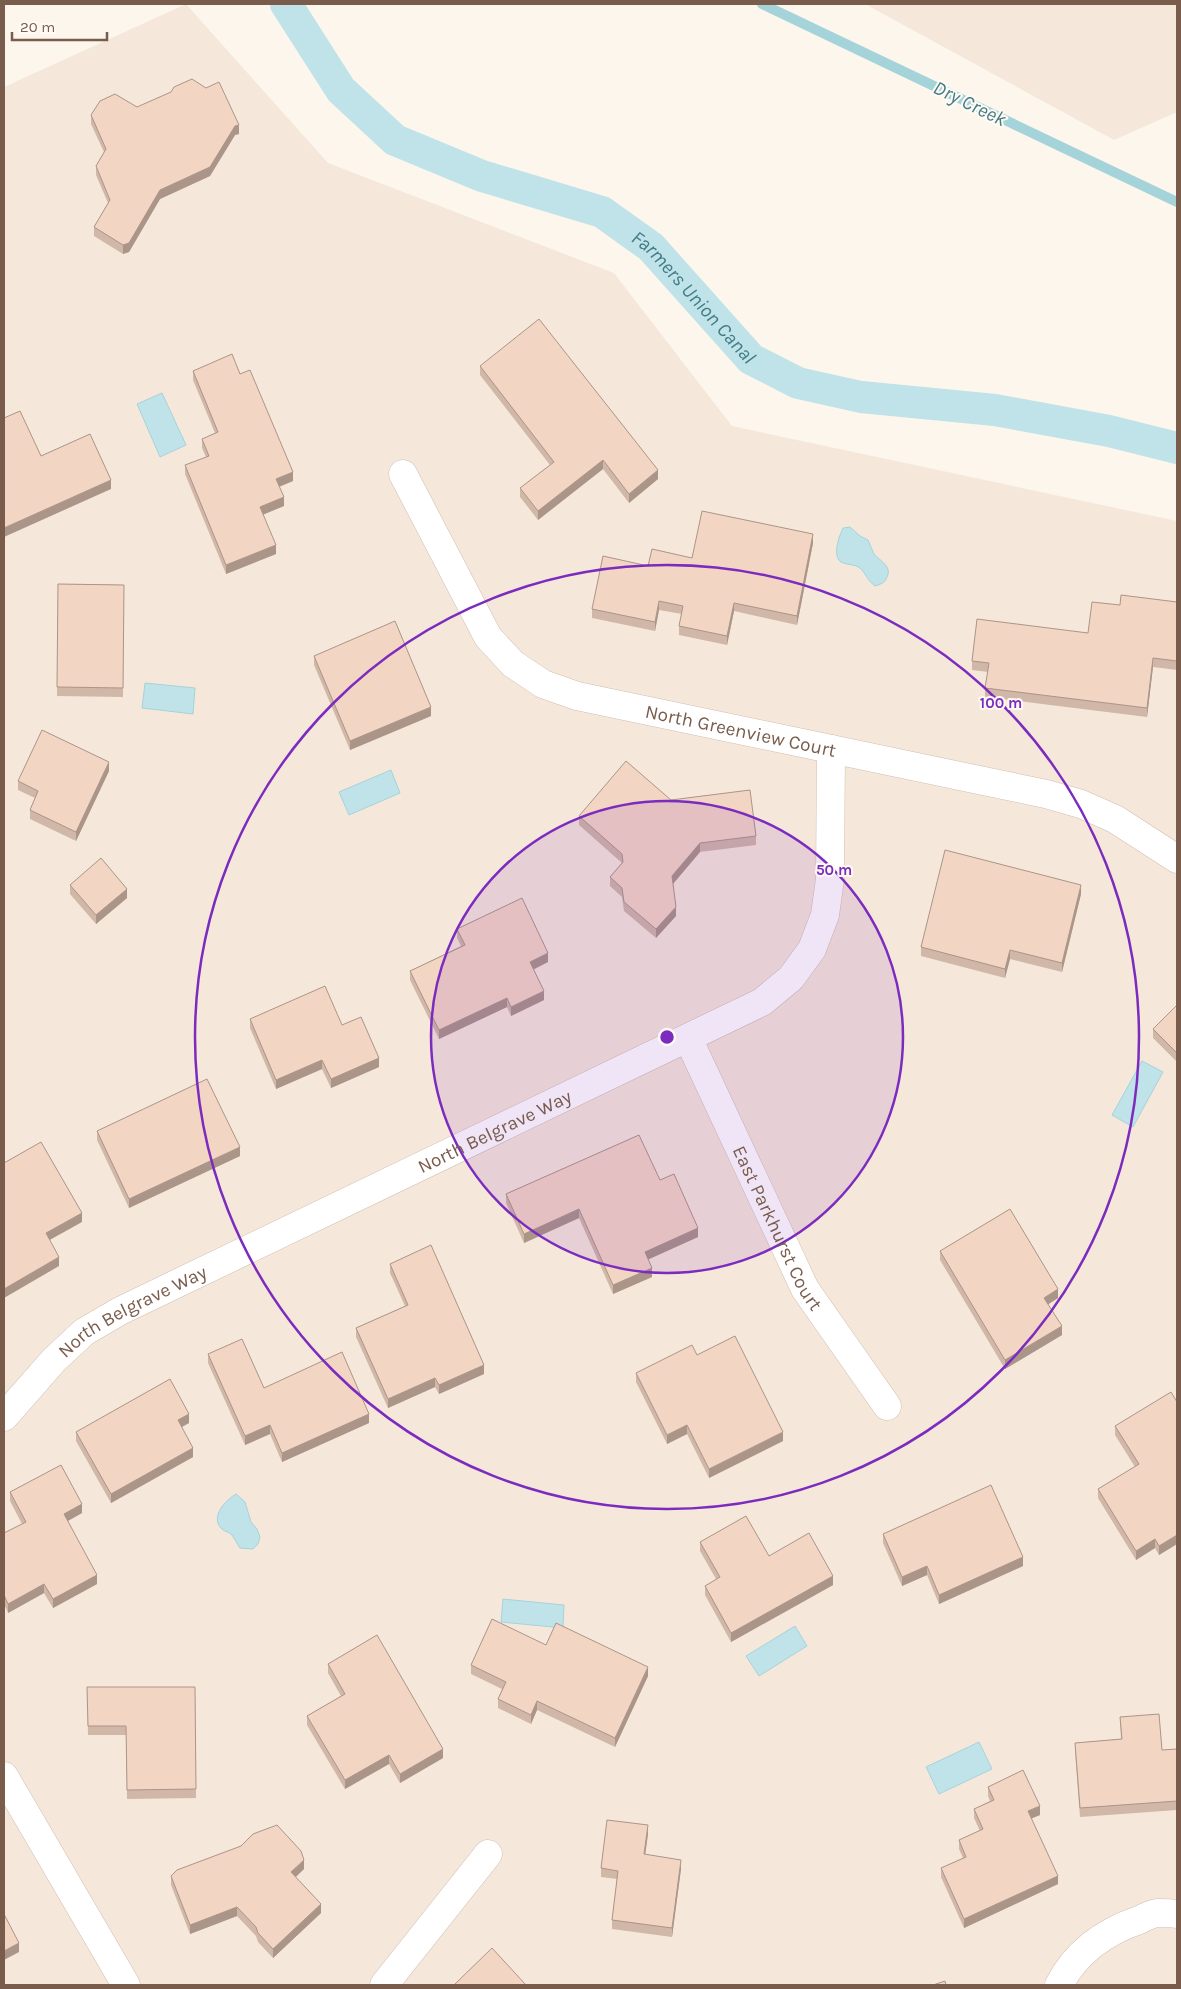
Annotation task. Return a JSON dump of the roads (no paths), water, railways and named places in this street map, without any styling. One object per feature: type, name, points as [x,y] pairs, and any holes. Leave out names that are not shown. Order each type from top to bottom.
[{"type":"street","name":"North Greenview Court","points":[[403,474],[488,637],[513,664],[543,684],[578,696],[1046,794],[1081,804],[1115,819],[1177,859]]},
{"type":"street","name":"North Belgrave Way","points":[[4,1417],[54,1360],[84,1332],[120,1311],[762,1002],[791,978],[812,949],[825,916],[830,879],[831,750]]},
{"type":"street","name":"East Parkhurst Court","points":[[688,1038],[805,1289],[888,1406]]},
{"type":"street","points":[[4,1776],[126,1985]]},
{"type":"street","points":[[384,1985],[488,1854]]},
{"type":"street","points":[[1059,1985],[1066,1972],[1096,1940],[1121,1926],[1157,1913],[1177,1914]]},
{"type":"water","points":[[162,393],[186,445],[160,457],[137,404]]},
{"type":"water","points":[[850,527],[868,540],[875,555],[888,569],[886,579],[882,583],[875,586],[860,568],[843,563],[838,559],[837,546],[843,528]]},
{"type":"water","points":[[145,683],[195,688],[193,714],[142,708]]},
{"type":"water","points":[[391,770],[400,793],[349,815],[339,792]]},
{"type":"water","points":[[1142,1061],[1163,1072],[1133,1127],[1112,1115]]},
{"type":"water","points":[[236,1494],[245,1502],[251,1522],[257,1529],[260,1537],[258,1544],[253,1549],[240,1548],[231,1534],[223,1530],[218,1524],[217,1519],[220,1509]]},
{"type":"water","points":[[503,1599],[564,1605],[563,1628],[501,1622]]},
{"type":"water","points":[[795,1626],[807,1646],[759,1676],[746,1656]]},
{"type":"water","points":[[979,1742],[992,1769],[939,1794],[926,1767]]},
{"type":"waterway","name":"Farmers Union Canal","points":[[286,4],[341,90],[395,140],[482,176],[602,212],[651,247],[751,359],[798,383],[861,397],[995,410],[1109,431],[1177,448]]},
{"type":"waterway","name":"Dry Creek","points":[[762,4],[1177,202]]}]
